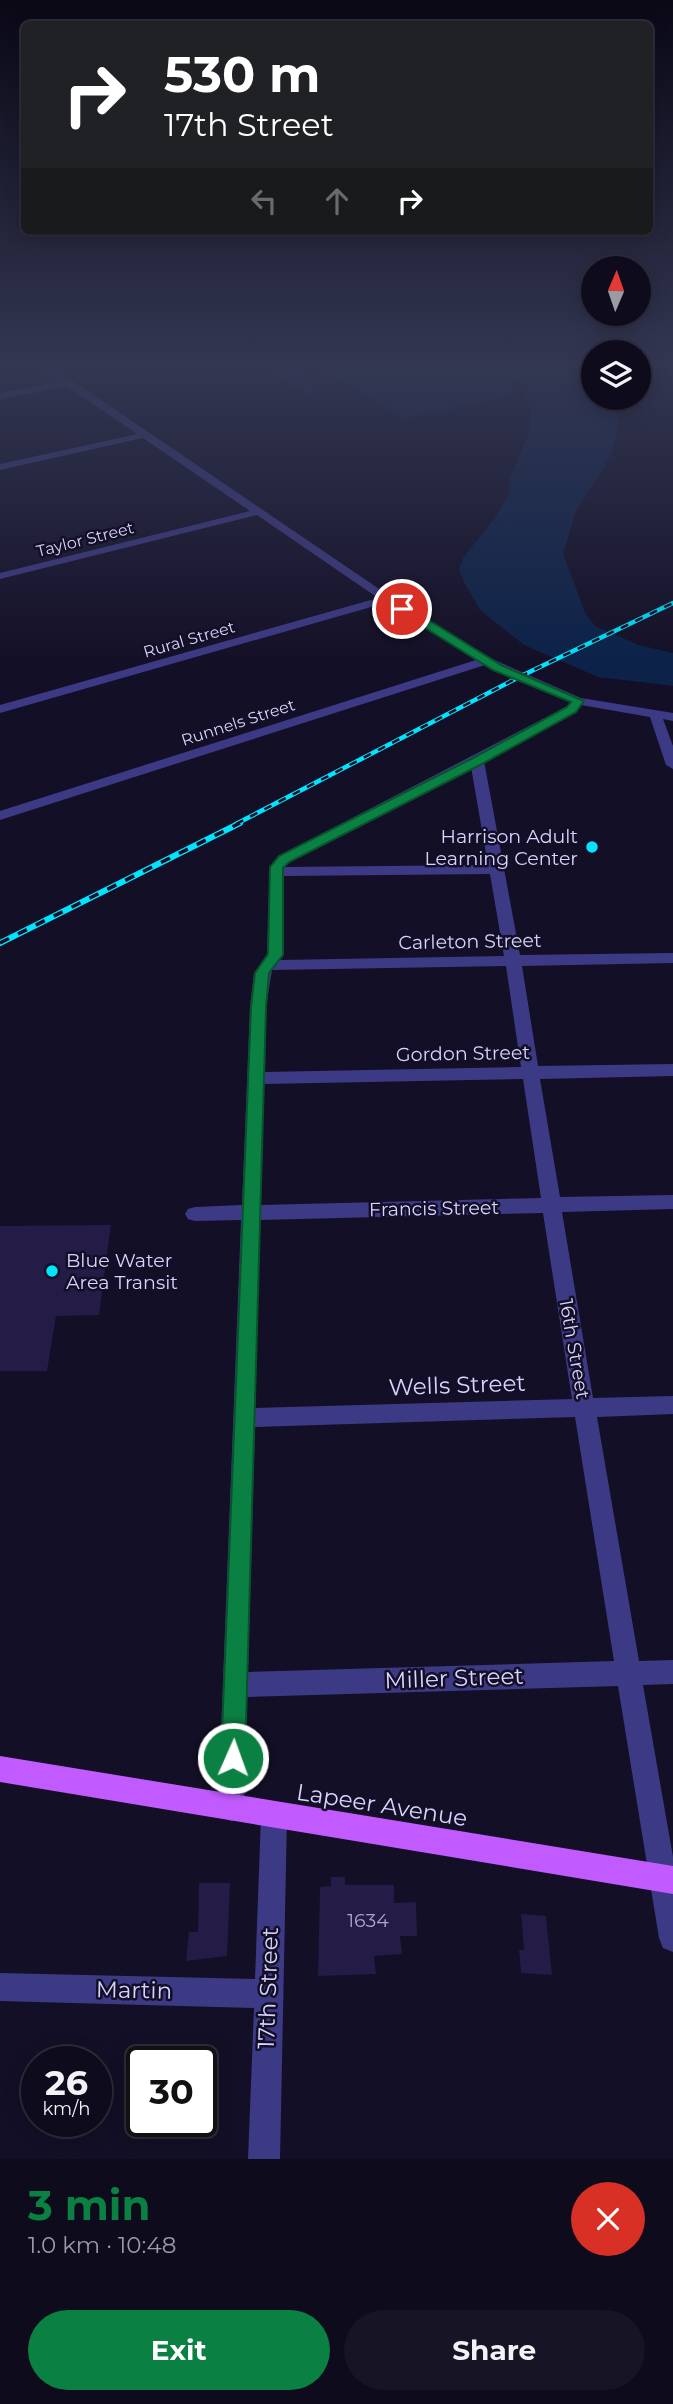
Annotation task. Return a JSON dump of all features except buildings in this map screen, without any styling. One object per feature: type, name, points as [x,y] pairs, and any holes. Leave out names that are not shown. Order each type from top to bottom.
[{"type":"main road","name":"Lapeer Avenue","points":[[0,1769],[668,1879]]},
{"type":"street","points":[[188,464],[387,599],[486,661],[578,701],[673,716]]},
{"type":"street","name":"Taylor Street","points":[[0,576],[258,512]]},
{"type":"street","name":"Rural Street","points":[[0,709],[387,599]]},
{"type":"street","name":"Runnels Street","points":[[0,816],[486,661]]},
{"type":"street","points":[[231,1808],[255,1078],[260,984],[267,965],[275,955],[278,863],[477,761],[571,710],[578,701]]},
{"type":"street","points":[[655,714],[673,765]]},
{"type":"street","name":"16th Street","points":[[477,761],[513,961],[628,1673],[668,1879],[673,1938]]},
{"type":"street","points":[[276,872],[496,869]]},
{"type":"street","name":"Carleton Street","points":[[267,965],[673,958]]},
{"type":"street","name":"Gordon Street","points":[[255,1078],[673,1070]]},
{"type":"street","name":"Francis Street","points":[[195,1214],[673,1202]]},
{"type":"street","name":"Wells Street","points":[[244,1418],[673,1405]]},
{"type":"street","name":"Miller Street","points":[[236,1685],[673,1672]]},
{"type":"street","name":"17th Street","points":[[264,2159],[274,1816]]},
{"type":"street","name":"Martin","points":[[0,1987],[268,1994]]},
{"type":"water","points":[[516,464],[606,464],[575,513],[563,554],[585,612],[595,626],[639,645],[673,653],[673,686],[598,677],[524,645],[480,610],[459,569],[463,558],[495,518],[510,492],[510,477]]},
{"type":"railway","points":[[236,824],[519,677],[673,603]]},
{"type":"railway","points":[[0,943],[240,823]]},
{"type":"place","name":"Harrison Adult Learning Center","points":[[592,847]]},
{"type":"place","name":"Blue Water Area Transit","points":[[52,1271]]},
{"type":"route","points":[[233,1758],[258,1007],[262,973],[275,955],[276,867],[284,859],[571,710],[578,701],[497,668],[402,609]]}]
